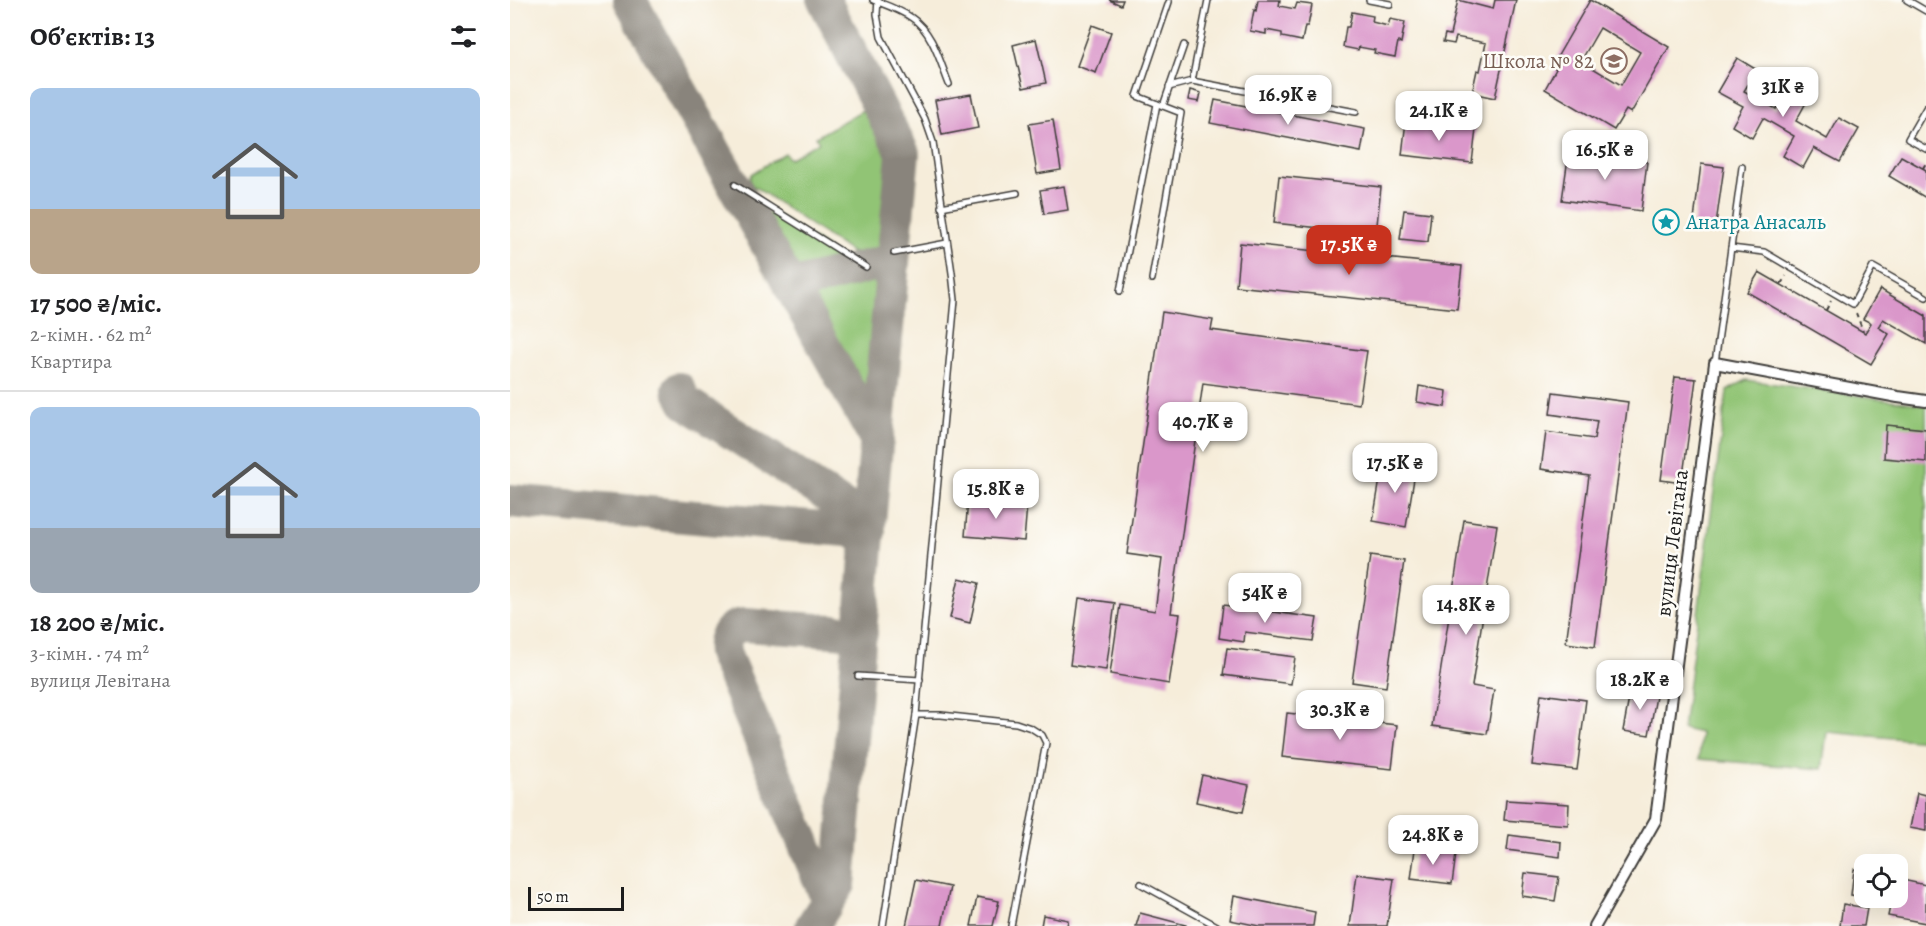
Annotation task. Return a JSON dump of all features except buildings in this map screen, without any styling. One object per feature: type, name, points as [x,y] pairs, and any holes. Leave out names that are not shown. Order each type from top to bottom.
[{"type":"street","points":[[1715,363],[1898,397],[1926,400]]},
{"type":"street","name":"вулиця Левітана","points":[[1595,926],[1656,819],[1715,363]]},
{"type":"lane","points":[[1192,81],[1208,0]]},
{"type":"lane","points":[[1370,0],[1390,4]]},
{"type":"lane","points":[[1907,0],[1926,11]]},
{"type":"lane","points":[[883,926],[920,680],[954,300],[933,142],[924,119],[881,37],[876,1],[918,22],[931,40],[949,84]]},
{"type":"lane","points":[[1152,279],[1181,113],[1137,96],[1169,2]]},
{"type":"lane","points":[[1120,291],[1160,105],[1170,87],[1184,45]]},
{"type":"lane","points":[[1170,87],[1192,81],[1356,112]]},
{"type":"lane","points":[[1926,108],[1908,139],[1926,149]]},
{"type":"lane","points":[[1715,363],[1742,167]]},
{"type":"lane","points":[[735,185],[866,267]]},
{"type":"lane","points":[[941,207],[1017,193]]},
{"type":"lane","points":[[894,253],[946,243]]},
{"type":"lane","points":[[1731,249],[1764,252],[1853,304],[1873,267],[1926,297]]},
{"type":"lane","points":[[858,676],[920,680]]},
{"type":"lane","points":[[916,715],[940,715],[1016,723],[1042,735],[1046,743],[1011,926]]},
{"type":"lane","points":[[1141,884],[1207,924],[1217,926]]},
{"type":"path","points":[[1923,168],[1926,163]]},
{"type":"path","points":[[1853,304],[1863,331]]},
{"type":"green space","points":[[861,111],[871,113],[890,148],[892,162],[884,250],[859,256],[749,183],[751,174],[785,153],[789,159],[819,142],[816,137]]},
{"type":"green space","points":[[763,212],[771,212],[781,217],[847,261],[798,274]]},
{"type":"green space","points":[[874,276],[881,287],[870,396],[866,396],[808,292]]},
{"type":"green space","points":[[1746,380],[1926,405],[1926,741],[1827,732],[1822,769],[1699,759],[1701,733],[1683,729],[1727,391]]},
{"type":"taxiway","points":[[630,0],[877,441]]},
{"type":"taxiway","points":[[812,926],[839,884],[903,153],[824,0]]},
{"type":"taxiway","points":[[790,286],[893,260]]},
{"type":"taxiway","points":[[679,389],[685,402],[869,523]]},
{"type":"taxiway","points":[[510,501],[869,532]]},
{"type":"taxiway","points":[[828,900],[724,653],[724,642],[731,630],[745,625],[861,633]]},
{"type":"place","name":"Школа № 82","points":[[1614,61]]},
{"type":"place","name":"Анатра Анасаль","points":[[1666,222]]}]
